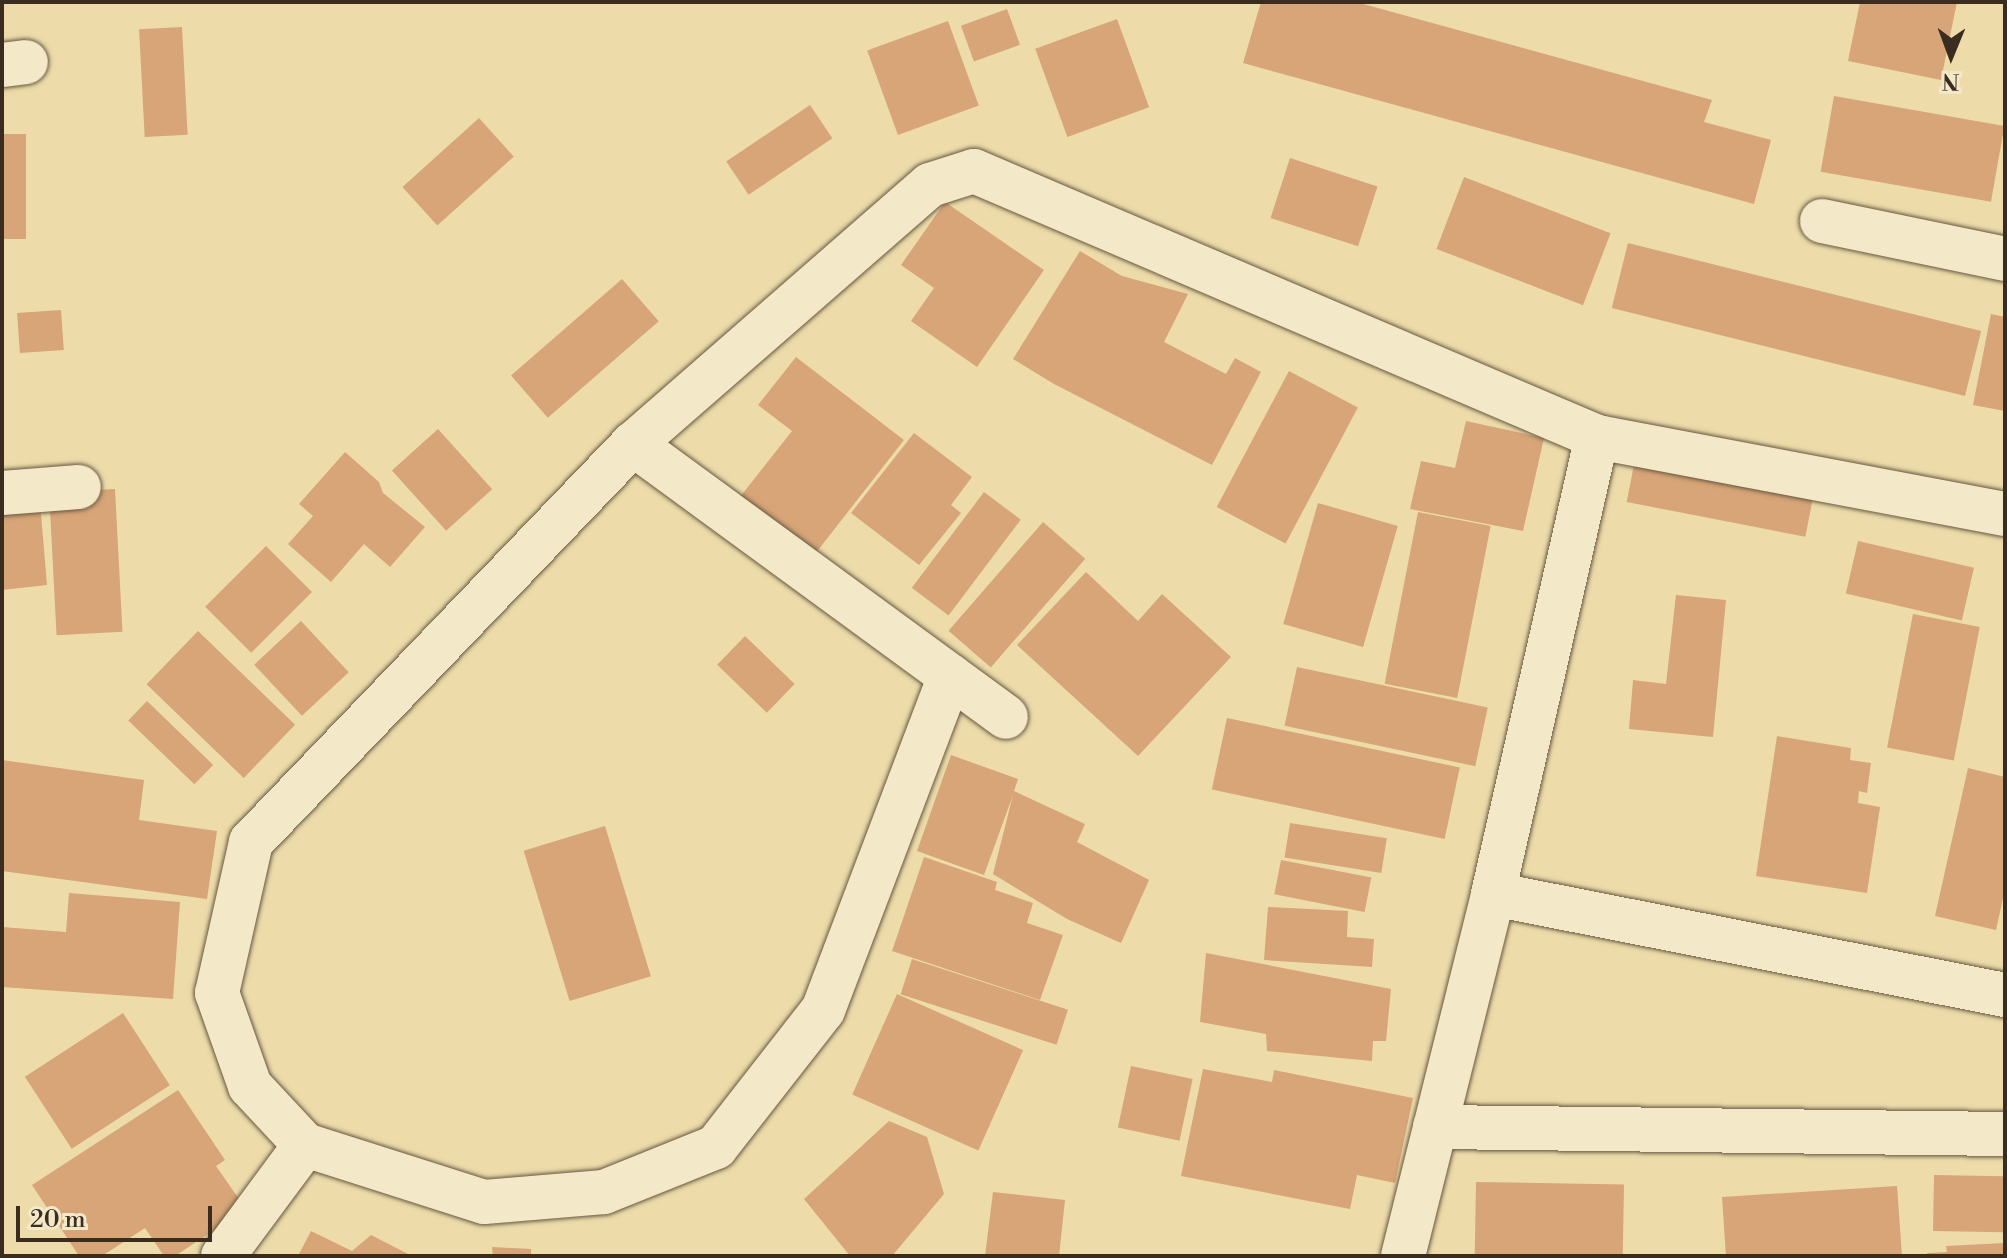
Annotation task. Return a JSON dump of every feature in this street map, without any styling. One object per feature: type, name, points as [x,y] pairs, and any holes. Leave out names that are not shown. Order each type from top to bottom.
[{"type":"street","points":[[950,676],[823,1010],[716,1147],[604,1192],[484,1202],[305,1145],[250,1086],[217,993],[251,842],[633,444],[930,185],[974,171],[1597,437],[2005,514]]},
{"type":"street","points":[[1822,221],[2005,259]]},
{"type":"street","points":[[1403,1256],[1493,894],[1597,437]]},
{"type":"street","points":[[633,444],[1006,717]]},
{"type":"street","points":[[2,493],[79,487]]},
{"type":"street","points":[[1493,894],[2005,995]]},
{"type":"street","points":[[1435,1127],[2005,1134]]},
{"type":"street","points":[[223,1256],[305,1145]]},
{"type":"building","points":[[1261,2],[1356,2],[1712,100],[1704,122],[1771,140],[1754,204],[1243,63]]},
{"type":"building","points":[[1860,2],[1957,2],[1941,80],[1848,61]]},
{"type":"building","points":[[1007,9],[1020,45],[974,61],[961,26]]},
{"type":"building","points":[[1117,19],[1149,107],[1067,137],[1035,49]]},
{"type":"building","points":[[948,21],[979,106],[898,135],[867,50]]},
{"type":"building","points":[[182,27],[188,135],[145,137],[139,29]]},
{"type":"building","points":[[1834,96],[2004,126],[1991,202],[1821,172]]},
{"type":"building","points":[[810,105],[832,138],[749,195],[726,161]]},
{"type":"building","points":[[479,118],[514,157],[437,226],[402,187]]},
{"type":"building","points":[[2,134],[26,134],[26,239],[2,239]]},
{"type":"building","points":[[1290,158],[1377,186],[1358,246],[1271,218]]},
{"type":"building","points":[[1464,177],[1611,233],[1583,305],[1436,249]]},
{"type":"building","points":[[945,202],[1044,270],[977,367],[911,321],[934,288],[901,265]]},
{"type":"building","points":[[1628,243],[1981,331],[1965,396],[1612,308]]},
{"type":"building","points":[[1080,251],[1122,276],[1188,294],[1164,342],[1226,374],[1235,358],[1261,372],[1212,465],[1054,384],[1013,359]]},
{"type":"building","points":[[622,279],[659,321],[548,418],[511,375]]},
{"type":"building","points":[[61,310],[64,350],[20,353],[17,313]]},
{"type":"building","points":[[1991,314],[2005,317],[2005,411],[1973,405]]},
{"type":"building","points":[[796,357],[904,440],[815,554],[740,497],[792,431],[758,405]]},
{"type":"building","points":[[1289,371],[1358,408],[1286,544],[1217,507]]},
{"type":"building","points":[[1466,421],[1544,438],[1523,531],[1410,509],[1421,461],[1455,468]]},
{"type":"building","points":[[438,429],[492,489],[446,531],[392,470]]},
{"type":"building","points":[[914,433],[972,477],[951,505],[961,513],[919,565],[851,513]]},
{"type":"building","points":[[1637,449],[1816,484],[1805,537],[1627,502]]},
{"type":"building","points":[[345,452],[379,482],[383,493],[425,527],[390,567],[364,544],[331,582],[288,544],[313,516],[299,504]]},
{"type":"building","points":[[115,489],[122,632],[57,635],[49,492]]},
{"type":"building","points":[[984,492],[1021,520],[949,616],[912,588]]},
{"type":"building","points":[[40,502],[47,585],[2,590],[2,505]]},
{"type":"building","points":[[1318,503],[1398,526],[1363,647],[1283,624]]},
{"type":"building","points":[[1418,512],[1491,526],[1457,698],[1385,684]]},
{"type":"building","points":[[1043,522],[1085,559],[991,667],[949,631]]},
{"type":"building","points":[[1858,541],[1974,568],[1962,620],[1846,594]]},
{"type":"building","points":[[266,546],[312,592],[251,653],[205,607]]},
{"type":"building","points":[[1086,572],[1138,621],[1162,594],[1231,657],[1138,756],[1017,645]]},
{"type":"building","points":[[1676,595],[1726,600],[1713,737],[1629,729],[1633,680],[1666,684]]},
{"type":"building","points":[[1913,614],[1980,627],[1954,760],[1887,748]]},
{"type":"building","points":[[301,621],[349,672],[302,716],[254,665]]},
{"type":"building","points":[[198,631],[295,725],[244,778],[147,684]]},
{"type":"building","points":[[745,636],[795,684],[767,713],[717,665]]},
{"type":"building","points":[[1297,667],[1488,708],[1475,766],[1285,726]]},
{"type":"building","points":[[147,701],[213,765],[194,784],[128,720]]},
{"type":"building","points":[[1227,718],[1460,767],[1445,839],[1212,789]]},
{"type":"building","points":[[1777,736],[1851,748],[1850,760],[1871,763],[1867,793],[1859,791],[1858,803],[1880,807],[1867,893],[1756,876]]},
{"type":"building","points":[[951,755],[1018,779],[1014,791],[1085,824],[1077,842],[1149,880],[1121,943],[1067,919],[993,874],[1013,795],[984,875],[917,851]]},
{"type":"building","points":[[2,760],[144,780],[139,820],[217,831],[207,899],[2,871]]},
{"type":"building","points":[[1968,768],[2005,777],[2005,889],[1996,930],[1935,916]]},
{"type":"building","points":[[1290,823],[1387,838],[1381,873],[1285,858]]},
{"type":"building","points":[[605,826],[651,976],[570,1001],[524,851]]},
{"type":"building","points":[[924,857],[997,882],[995,890],[1033,903],[1027,923],[1063,935],[1040,1000],[892,951]]},
{"type":"building","points":[[1281,860],[1371,878],[1365,912],[1274,894]]},
{"type":"building","points":[[69,893],[180,902],[173,999],[2,987],[2,927],[66,932]]},
{"type":"building","points":[[1268,907],[1348,911],[1347,937],[1374,939],[1372,967],[1264,960]]},
{"type":"building","points":[[1206,953],[1391,989],[1386,1041],[1373,1041],[1372,1061],[1267,1051],[1266,1034],[1200,1022]]},
{"type":"building","points":[[912,959],[1068,1010],[1057,1045],[901,994]]},
{"type":"building","points":[[897,994],[1023,1050],[978,1151],[852,1094]]},
{"type":"building","points":[[123,1013],[170,1085],[72,1149],[25,1077]]},
{"type":"building","points":[[1131,1066],[1193,1079],[1180,1141],[1118,1128]]},
{"type":"building","points":[[1203,1069],[1272,1082],[1274,1070],[1413,1098],[1395,1183],[1357,1175],[1350,1209],[1181,1176]]},
{"type":"building","points":[[178,1090],[225,1160],[216,1166],[246,1209],[175,1256],[164,1256],[145,1228],[102,1256],[79,1256],[32,1185]]},
{"type":"building","points":[[889,1121],[927,1137],[944,1194],[892,1256],[850,1256],[804,1199]]},
{"type":"building","points":[[1934,1175],[2005,1176],[2004,1232],[1933,1231]]},
{"type":"building","points":[[1476,1182],[1624,1185],[1623,1256],[1475,1256]]},
{"type":"building","points":[[1897,1186],[1902,1256],[1726,1256],[1722,1197]]},
{"type":"building","points":[[993,1192],[1065,1200],[1059,1256],[985,1256]]},
{"type":"building","points":[[311,1231],[352,1251],[371,1235],[412,1256],[298,1256]]},
{"type":"building","points":[[2005,1243],[2005,1256],[1928,1256],[1927,1253],[1947,1252],[1946,1246]]},
{"type":"building","points":[[492,1247],[531,1249],[531,1256],[493,1256]]}]
